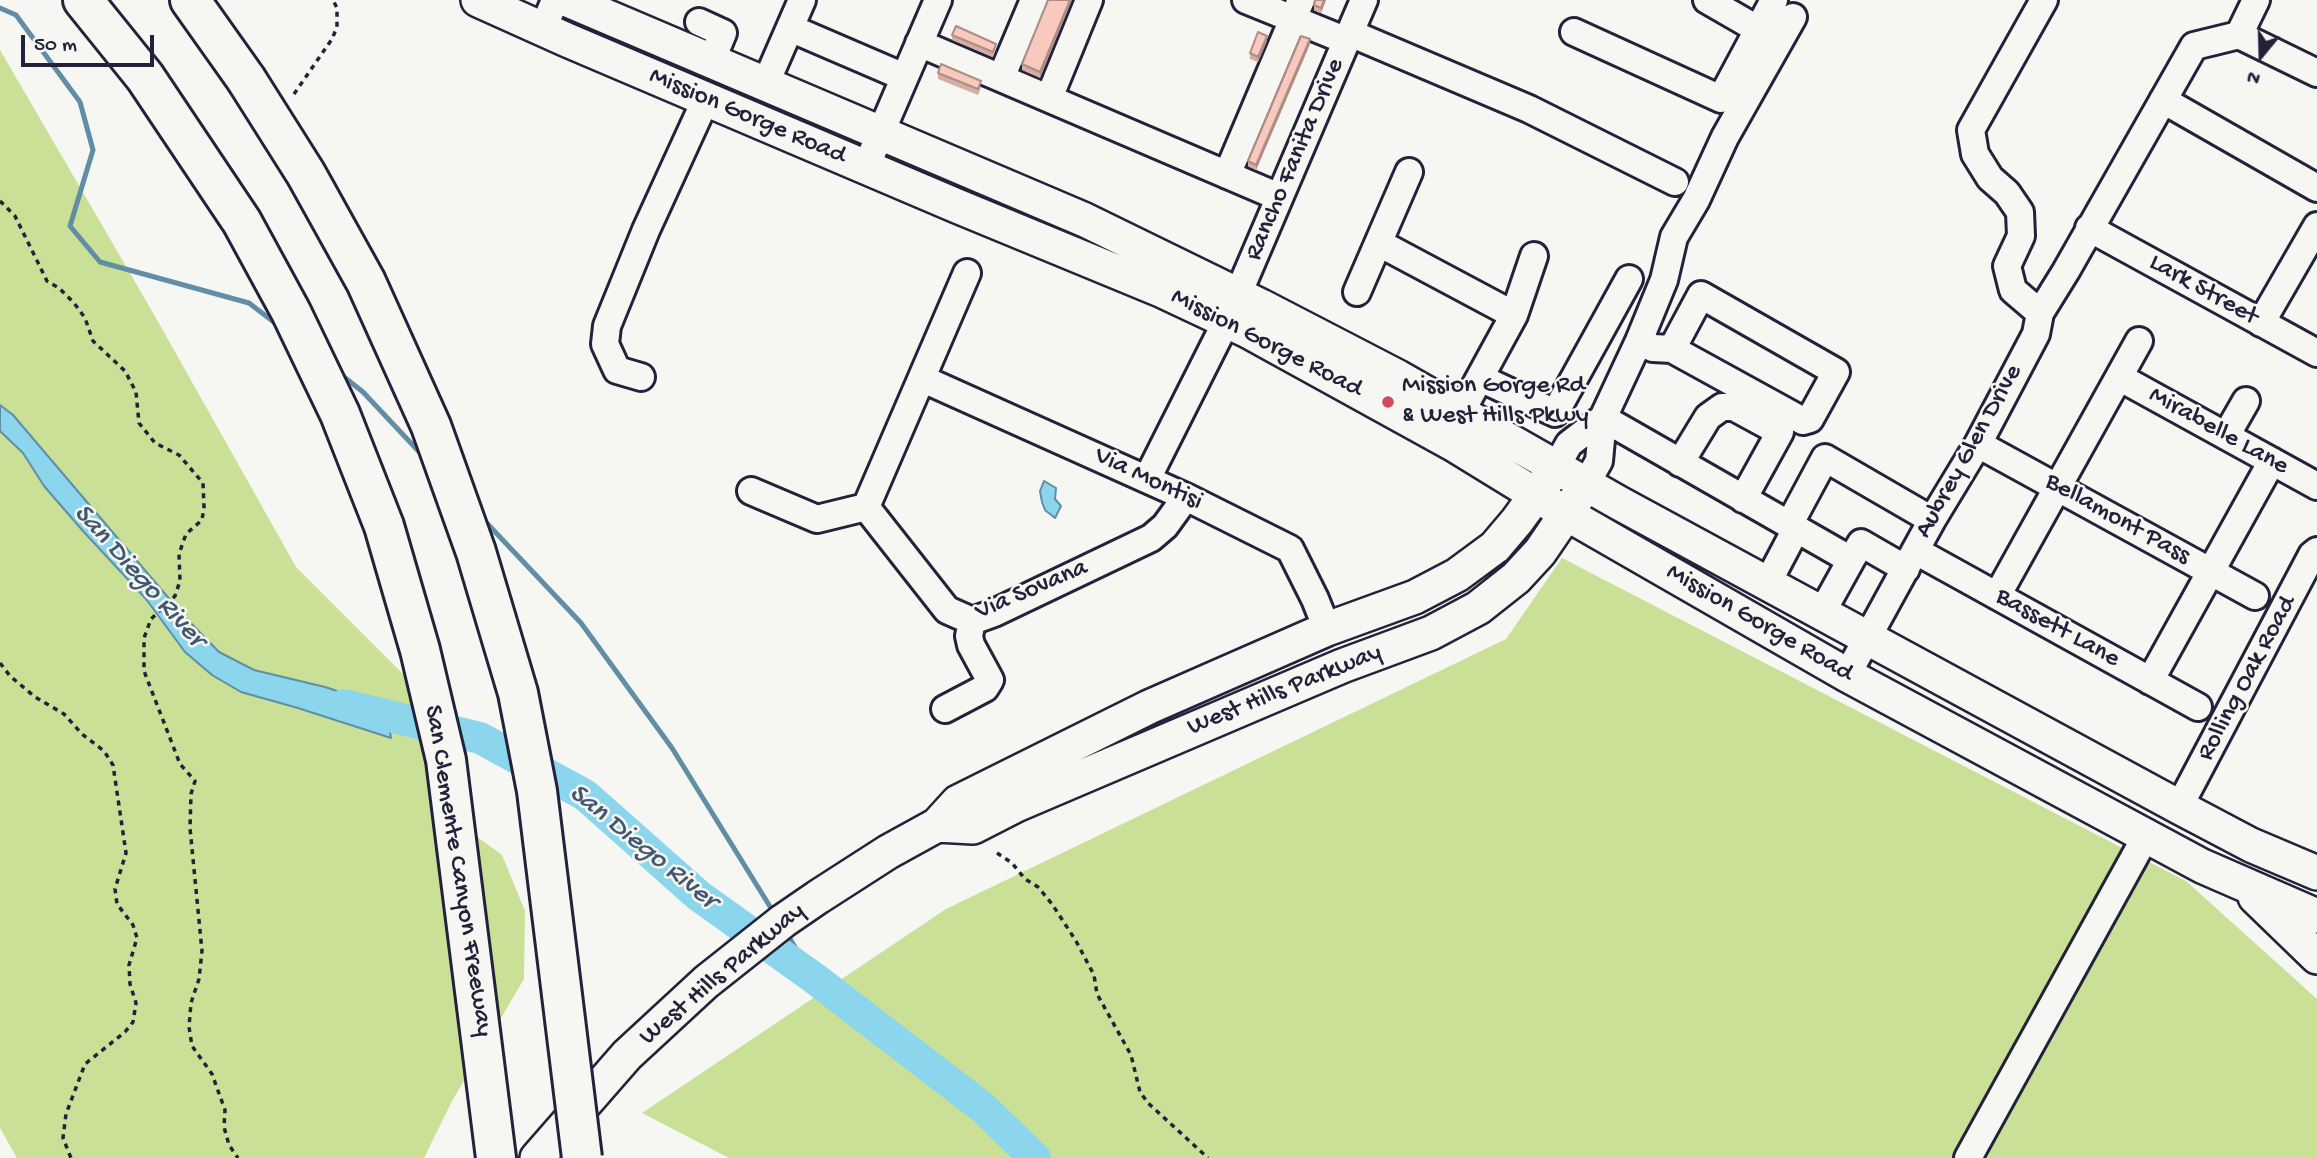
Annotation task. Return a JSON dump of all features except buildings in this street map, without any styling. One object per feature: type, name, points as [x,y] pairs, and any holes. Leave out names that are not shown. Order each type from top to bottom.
[{"type":"highway","name":"San Clemente Canyon Freeway","points":[[83,0],[145,77],[242,222],[292,312],[340,414],[384,526],[420,650],[446,760],[496,1158]]},
{"type":"highway","points":[[190,0],[246,79],[306,174],[366,282],[431,426],[476,552],[518,693],[537,791],[556,1152]]},
{"type":"main road","name":"Mission Gorge Road","points":[[478,0],[549,15],[672,85],[1163,291],[1233,307],[1461,412],[1766,584],[2179,807],[2251,845],[2317,873]]},
{"type":"main road","name":"Mission Gorge Road","points":[[568,0],[602,7],[726,45],[765,85],[1085,220],[1233,307],[1567,514],[1847,675],[2146,836],[2243,885],[2317,916]]},
{"type":"main road","points":[[672,85],[677,77],[684,74],[747,96],[757,94],[765,85]]},
{"type":"main road","name":"West Hills Parkway","points":[[556,1152],[627,1055],[706,982],[783,921],[888,852],[937,825],[958,802],[1149,707],[1327,629],[1415,597],[1457,575],[1495,547],[1556,467]]},
{"type":"main road","name":"West Hills Parkway","points":[[937,825],[973,827],[1016,804],[1330,671],[1431,633],[1478,608],[1516,578],[1540,552],[1586,484]]},
{"type":"main road","points":[[2243,885],[2317,957]]},
{"type":"street","points":[[765,85],[802,0]]},
{"type":"street","points":[[866,167],[937,0]]},
{"type":"street","points":[[1001,78],[1034,0]]},
{"type":"street","points":[[1049,98],[1089,0]]},
{"type":"street","points":[[1246,0],[1297,10],[1348,37],[1529,109],[1675,182]]},
{"type":"street","name":"Rancho Fanita Drive","points":[[1147,479],[1233,307],[1364,0]]},
{"type":"street","points":[[1707,0],[1759,30]]},
{"type":"street","points":[[2040,313],[2013,290],[2007,266],[2021,236],[2020,212],[2007,193],[1990,178],[1975,154],[1971,130],[2044,0]]},
{"type":"street","points":[[2256,0],[2239,35],[2317,73]]},
{"type":"street","points":[[1574,32],[1721,99],[1759,30],[1784,8]]},
{"type":"street","points":[[1586,484],[1599,461],[1602,418],[1639,341],[1664,280],[1674,237],[1696,200],[1784,8]]},
{"type":"street","points":[[1227,175],[1297,10]]},
{"type":"street","points":[[698,22],[726,45]]},
{"type":"street","points":[[790,28],[904,77]]},
{"type":"street","name":"Aubrey Glen Drive","points":[[1847,675],[1932,520],[1978,444],[2036,334],[2040,313],[2194,46],[2239,35]]},
{"type":"street","points":[[919,43],[1279,197]]},
{"type":"street","points":[[641,377],[617,370],[605,344],[607,326],[646,230],[706,99]]},
{"type":"street","points":[[2163,100],[2317,188]]},
{"type":"street","points":[[1357,292],[1409,172]]},
{"type":"street","points":[[2261,323],[2317,226]]},
{"type":"street","name":"Lark Street","points":[[2089,228],[2317,352]]},
{"type":"street","points":[[1378,243],[1514,315]]},
{"type":"street","points":[[1461,412],[1514,315],[1534,256]]},
{"type":"street","points":[[751,491],[817,519],[866,506],[967,273]]},
{"type":"street","points":[[1480,378],[1555,413],[1629,279]]},
{"type":"street","points":[[1639,341],[1653,348],[1672,349],[1802,421],[1810,419],[1836,372],[1701,295],[1672,349]]},
{"type":"street","points":[[1997,596],[2139,341]]},
{"type":"street","name":"Mirabelle Lane","points":[[2119,377],[2317,486]]},
{"type":"street","name":"Via Montisi","points":[[923,379],[1186,497],[1290,549],[1327,629]]},
{"type":"street","points":[[2227,436],[2246,401]]},
{"type":"street","points":[[1680,463],[1707,417],[1722,407],[1734,407],[1780,432],[1743,499]]},
{"type":"street","points":[[1602,418],[1851,560],[1821,614]]},
{"type":"street","points":[[1556,467],[1569,444],[1602,418]]},
{"type":"street","name":"Bellamont Pass","points":[[1978,444],[2255,596]]},
{"type":"street","points":[[1766,584],[1825,458],[1932,520]]},
{"type":"street","points":[[2150,681],[2272,461]]},
{"type":"street","name":"Via Sovana","points":[[866,506],[947,610],[972,621],[1150,538],[1165,527],[1186,497]]},
{"type":"street","name":"Bassett Lane","points":[[1851,560],[1861,543],[1911,560],[1997,596],[2198,707]]},
{"type":"street","name":"Rolling Oak Road","points":[[2179,807],[2312,555],[2317,551]]},
{"type":"street","points":[[945,709],[985,688],[990,680],[971,645],[969,636],[972,621]]},
{"type":"street","points":[[1968,1158],[2146,836]]},
{"type":"path","points":[[294,94],[332,39],[337,27],[337,8],[333,0]]},
{"type":"path","points":[[0,201],[15,216],[47,281],[59,288],[74,303],[85,318],[93,341],[125,371],[136,392],[139,424],[155,443],[179,456],[203,483],[202,520],[186,534],[179,554],[180,581],[176,596],[151,619],[144,638],[144,671],[180,764],[195,781],[191,794],[190,828],[202,951],[189,1027],[192,1046],[212,1074],[225,1110],[224,1127],[229,1145],[238,1158]]},
{"type":"path","points":[[0,663],[10,676],[35,697],[64,714],[82,734],[104,751],[113,765],[127,853],[115,889],[117,904],[133,925],[137,938],[129,965],[130,984],[136,1003],[133,1022],[125,1032],[85,1064],[66,1114],[63,1138],[71,1158]]},
{"type":"path","points":[[997,853],[1012,863],[1025,879],[1038,887],[1076,941],[1094,975],[1097,994],[1131,1055],[1140,1092],[1148,1103],[1208,1158]]},
{"type":"green space","points":[[0,50],[152,311],[296,567],[403,674],[450,817],[502,855],[525,911],[524,979],[452,1101],[424,1158],[17,1158],[0,1128]]},
{"type":"green space","points":[[1562,558],[2186,881],[2317,999],[2317,1158],[729,1158],[642,1113],[946,909],[1506,639]]},
{"type":"water","points":[[0,405],[13,415],[183,615],[219,652],[254,670],[325,687],[386,707],[391,738],[241,692],[212,675],[185,652],[146,599],[83,531],[44,486],[23,453],[0,431]]},
{"type":"water","points":[[1044,481],[1056,488],[1055,499],[1061,506],[1055,518],[1045,510],[1042,502],[1040,491]]},
{"type":"waterway","points":[[0,8],[16,15],[80,102],[93,150],[70,226],[100,262],[249,303],[279,326]]},
{"type":"waterway","points":[[339,373],[363,392],[424,457]]},
{"type":"waterway","points":[[482,518],[581,623],[672,748],[774,913]]},
{"type":"waterway","name":"San Diego River","points":[[344,705],[480,738],[585,795],[699,896],[814,978],[982,1107],[1035,1158]]},
{"type":"waterway","points":[[787,934],[814,978]]},
{"type":"place","name":"Mission Gorge Rd & West Hills Pkwy","points":[[1388,402]]}]
